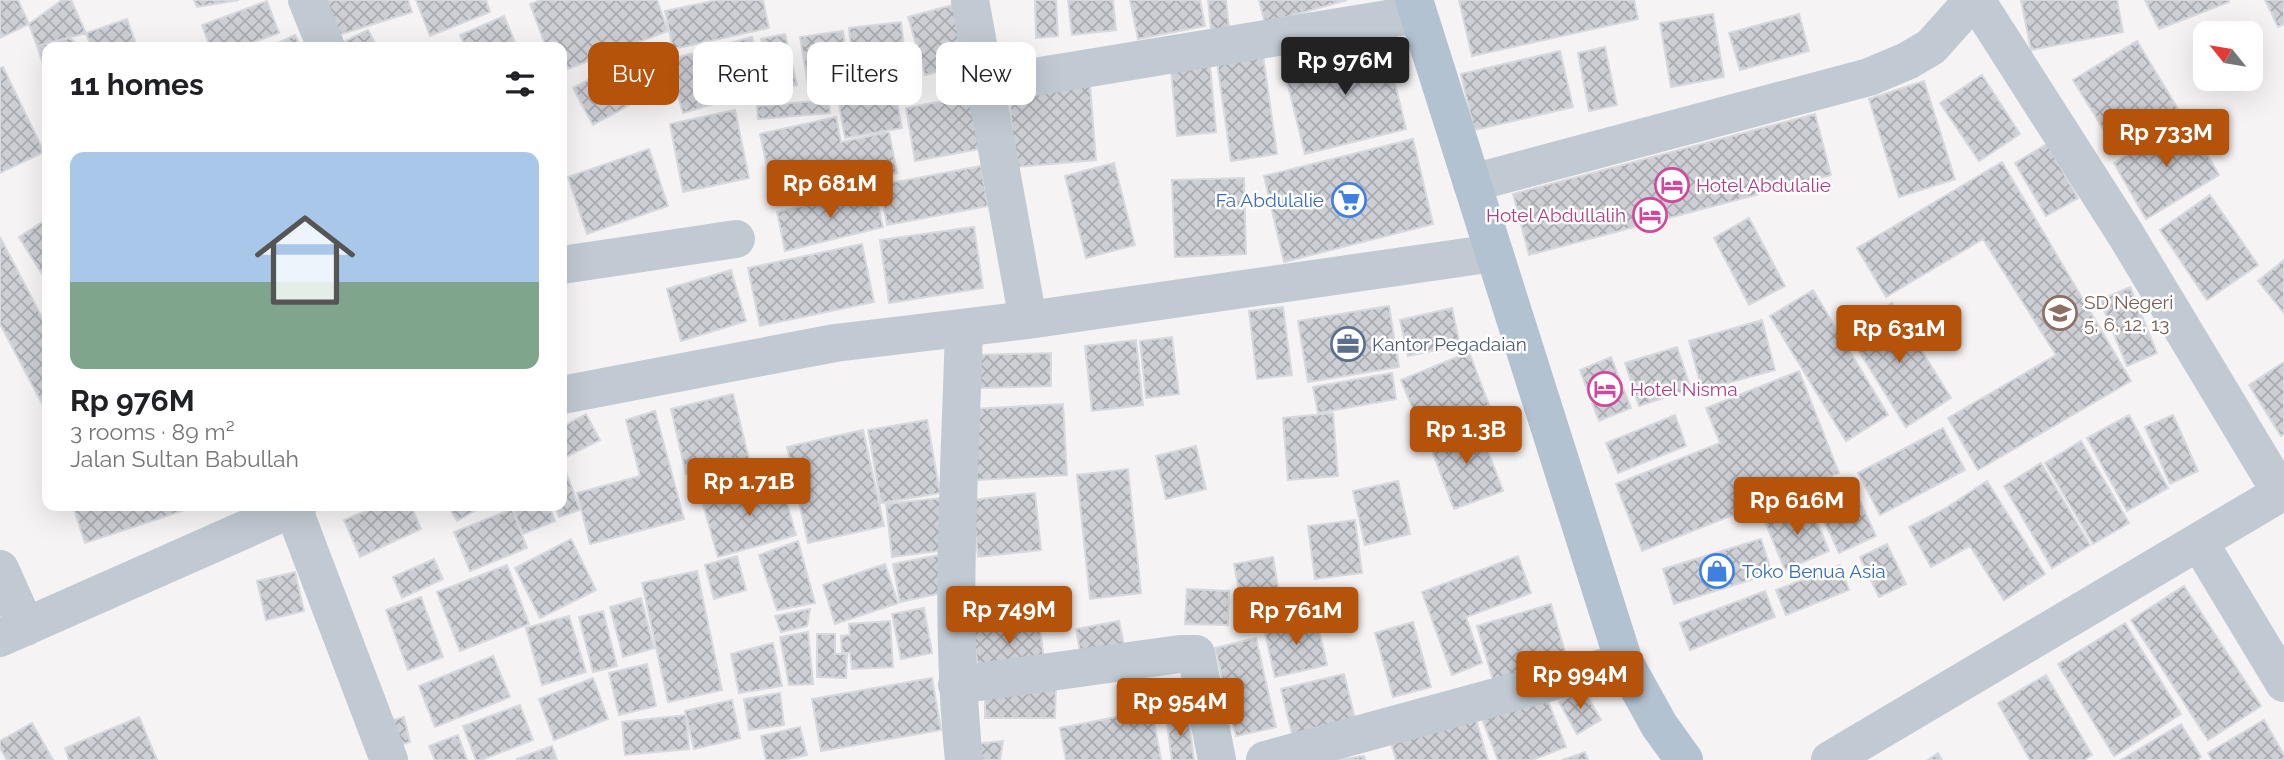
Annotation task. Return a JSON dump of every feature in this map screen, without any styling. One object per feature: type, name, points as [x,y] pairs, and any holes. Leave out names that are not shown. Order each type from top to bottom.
[{"type":"main road","points":[[1416,7],[1624,663],[1659,725],[1684,760]]},
{"type":"street","points":[[307,0],[324,42]]},
{"type":"street","points":[[970,0],[977,42]]},
{"type":"street","points":[[1472,183],[1869,77],[1907,61],[1931,47],[1974,0],[2126,235],[2282,492],[1830,760]]},
{"type":"street","points":[[1036,76],[1416,7]]},
{"type":"street","points":[[989,105],[1028,320]]},
{"type":"street","points":[[567,263],[736,239]]},
{"type":"street","points":[[567,394],[835,343],[1028,320],[1494,254]]},
{"type":"street","points":[[964,328],[955,619],[957,685],[964,760]]},
{"type":"street","points":[[0,569],[13,632],[287,511]]},
{"type":"street","points":[[297,511],[389,760]]},
{"type":"street","points":[[2199,542],[2284,683]]},
{"type":"street","points":[[957,685],[1196,654],[1217,760]]},
{"type":"street","points":[[1265,760],[1624,663]]},
{"type":"building","points":[[0,0],[18,0],[29,24],[0,38]]},
{"type":"building","points":[[62,0],[71,0],[86,33],[42,42],[37,46],[29,24]]},
{"type":"building","points":[[194,0],[239,0],[197,7]]},
{"type":"building","points":[[320,0],[408,0],[412,12],[332,37]]},
{"type":"building","points":[[416,0],[486,0],[490,12],[430,36]]},
{"type":"building","points":[[541,0],[657,0],[668,31],[639,42],[588,42],[588,61],[567,69],[567,42],[544,42],[530,4]]},
{"type":"building","points":[[717,0],[763,0],[769,28],[705,42],[693,42],[693,45],[679,48],[679,42],[672,42],[665,11]]},
{"type":"building","points":[[1035,0],[1056,0],[1058,36],[1036,38]]},
{"type":"building","points":[[1068,0],[1113,0],[1116,30],[1072,35]]},
{"type":"building","points":[[1130,0],[1200,0],[1205,26],[1138,39]]},
{"type":"building","points":[[1208,0],[1226,0],[1229,28],[1211,30]]},
{"type":"building","points":[[1259,0],[1347,0],[1265,23]]},
{"type":"building","points":[[1459,0],[1634,0],[1638,19],[1472,56]]},
{"type":"building","points":[[2021,0],[2117,0],[2123,32],[2031,50]]},
{"type":"building","points":[[2145,0],[2228,0],[2229,2],[2159,29]]},
{"type":"building","points":[[2265,0],[2284,0],[2284,24],[2278,27]]},
{"type":"building","points":[[267,1],[279,33],[254,42],[208,42],[202,25]]},
{"type":"building","points":[[956,4],[966,42],[936,42],[936,72],[925,75],[922,42],[915,42],[908,17]]},
{"type":"building","points":[[1713,14],[1724,77],[1671,87],[1660,23]]},
{"type":"building","points":[[1799,14],[1809,51],[1740,70],[1729,33]]},
{"type":"building","points":[[504,16],[515,42],[463,42],[460,35]]},
{"type":"building","points":[[127,19],[135,42],[89,42],[86,33]]},
{"type":"building","points":[[901,22],[903,42],[850,42],[849,28]]},
{"type":"building","points":[[368,30],[374,42],[343,42]]},
{"type":"building","points":[[843,31],[845,42],[807,42],[807,79],[800,37]]},
{"type":"building","points":[[785,34],[787,42],[762,42],[761,39]]},
{"type":"building","points":[[295,35],[298,42],[280,42]]},
{"type":"building","points":[[752,37],[753,42],[734,42]]},
{"type":"building","points":[[69,38],[75,42],[53,42]]},
{"type":"building","points":[[1385,41],[1406,129],[1305,154],[1283,66]]},
{"type":"building","points":[[2137,41],[2178,109],[2115,148],[2073,80]]},
{"type":"building","points":[[42,45],[42,61],[37,46]]},
{"type":"building","points":[[1605,47],[1617,105],[1589,111],[1578,53]]},
{"type":"building","points":[[1262,48],[1277,154],[1231,161],[1216,55]]},
{"type":"building","points":[[1560,51],[1573,107],[1474,130],[1461,74]]},
{"type":"building","points":[[693,53],[693,105],[711,105],[683,113],[679,99],[679,57]]},
{"type":"building","points":[[1209,55],[1216,132],[1177,136],[1170,58]]},
{"type":"building","points":[[3,67],[42,148],[42,153],[0,173],[0,68]]},
{"type":"building","points":[[793,68],[797,85],[793,86]]},
{"type":"building","points":[[1982,75],[2020,134],[1979,161],[1940,103]]},
{"type":"building","points":[[588,80],[588,105],[629,105],[593,125],[573,88]]},
{"type":"building","points":[[1924,81],[1955,179],[1899,197],[1869,99]]},
{"type":"building","points":[[1090,85],[1096,160],[1015,167],[1010,105],[1036,105],[1036,90]]},
{"type":"building","points":[[936,102],[936,105],[982,105],[990,147],[915,161],[906,108]]},
{"type":"building","points":[[793,103],[829,105],[830,113],[758,119],[757,106]]},
{"type":"building","points":[[839,105],[898,105],[902,128],[845,138]]},
{"type":"building","points":[[735,110],[749,178],[683,192],[670,124]]},
{"type":"building","name":"Hotel Abdulalie","points":[[1815,114],[1831,175],[1529,255],[1513,194]]},
{"type":"building","points":[[836,117],[841,142],[889,132],[897,173],[774,200],[760,134]]},
{"type":"building","points":[[2187,119],[2219,175],[2146,219],[2114,163]]},
{"type":"building","name":"Fa Abdulalie","points":[[1413,139],[1433,224],[1284,262],[1264,176]]},
{"type":"building","points":[[2047,144],[2078,198],[2046,216],[2015,163]]},
{"type":"building","points":[[649,149],[668,206],[587,234],[568,177]]},
{"type":"building","name":"SD Negeri 5, 6, 12, 13","points":[[2002,162],[2131,381],[1978,470],[1948,418],[2056,355],[1983,239],[1886,297],[1857,248]]},
{"type":"building","points":[[1114,163],[1135,245],[1086,258],[1065,176]]},
{"type":"building","points":[[981,166],[988,206],[887,225],[880,185]]},
{"type":"building","points":[[1244,178],[1246,254],[1175,257],[1172,180]]},
{"type":"building","points":[[874,189],[883,227],[785,251],[777,212]]},
{"type":"building","points":[[2210,195],[2258,265],[2207,300],[2160,230]]},
{"type":"building","points":[[1749,218],[1785,286],[1749,305],[1714,238]]},
{"type":"building","points":[[42,222],[42,274],[19,237]]},
{"type":"building","points":[[974,227],[983,288],[889,303],[880,240]]},
{"type":"building","points":[[0,237],[42,317],[42,403],[0,324]]},
{"type":"building","points":[[862,244],[874,302],[760,326],[748,268]]},
{"type":"building","points":[[2284,260],[2284,313],[2258,281]]},
{"type":"building","points":[[731,270],[746,321],[681,341],[667,289]]},
{"type":"building","points":[[2130,287],[2157,353],[2127,366],[2100,300]]},
{"type":"building","points":[[1813,290],[1888,415],[1846,441],[1770,316]]},
{"type":"building","points":[[1892,303],[1951,398],[1906,427],[1847,332]]},
{"type":"building","name":"Kantor Pegadaian","points":[[1389,306],[1399,367],[1308,382],[1298,321]]},
{"type":"building","points":[[1283,307],[1292,375],[1257,379],[1249,311]]},
{"type":"building","points":[[1452,308],[1460,345],[1408,356],[1400,320]]},
{"type":"building","points":[[1762,320],[1775,370],[1702,390],[1689,341]]},
{"type":"building","points":[[1172,337],[1179,394],[1146,398],[1140,341]]},
{"type":"building","points":[[1136,340],[1143,405],[1092,411],[1085,346]]},
{"type":"building","points":[[1677,347],[1691,389],[1639,406],[1625,363]]},
{"type":"building","points":[[1469,352],[1489,405],[1422,432],[1401,380]]},
{"type":"building","points":[[1051,353],[1051,386],[976,388],[975,355]]},
{"type":"building","name":"Hotel Nisma","points":[[1611,357],[1631,408],[1599,421],[1580,370]]},
{"type":"building","points":[[2284,362],[2284,434],[2281,436],[2249,385]]},
{"type":"building","points":[[1799,371],[1839,473],[1642,551],[1616,484],[1720,443],[1706,408]]},
{"type":"building","points":[[1392,373],[1396,399],[1318,413],[1313,387]]},
{"type":"building","points":[[733,394],[749,459],[686,474],[671,409]]},
{"type":"building","points":[[1063,404],[1067,475],[977,480],[973,409]]},
{"type":"building","points":[[655,411],[684,519],[590,544],[577,493],[640,476],[626,420]]},
{"type":"building","points":[[1333,413],[1338,476],[1288,480],[1283,418]]},
{"type":"building","points":[[586,414],[600,440],[567,456],[567,424]]},
{"type":"building","points":[[1675,415],[1686,446],[1618,473],[1606,443]]},
{"type":"building","points":[[2129,415],[2168,488],[2127,511],[2087,438]]},
{"type":"building","points":[[2173,415],[2198,471],[2170,484],[2145,427]]},
{"type":"building","points":[[927,420],[940,493],[881,503],[868,430]]},
{"type":"building","points":[[1477,422],[1503,491],[1454,509],[1428,440]]},
{"type":"building","points":[[1943,428],[1965,470],[1880,515],[1858,473]]},
{"type":"building","points":[[863,430],[884,526],[808,543],[787,447]]},
{"type":"building","points":[[2081,441],[2129,523],[2093,544],[2045,463]]},
{"type":"building","points":[[1196,446],[1206,489],[1166,499],[1156,456]]},
{"type":"building","points":[[2041,463],[2090,545],[2052,568],[2004,486]]},
{"type":"building","points":[[1128,469],[1141,593],[1090,599],[1077,475]]},
{"type":"building","points":[[567,475],[580,510],[559,517],[557,511],[567,511]]},
{"type":"building","points":[[780,479],[796,535],[718,557],[702,501]]},
{"type":"building","points":[[1398,481],[1410,534],[1365,545],[1353,491]]},
{"type":"building","points":[[1987,481],[2045,574],[2004,600],[1970,546],[1931,567],[1909,527],[1946,508]]},
{"type":"building","points":[[1853,486],[1876,536],[1839,553],[1816,504]]},
{"type":"building","points":[[1035,493],[1041,550],[978,557],[972,500]]},
{"type":"building","points":[[941,498],[947,550],[892,557],[886,504]]},
{"type":"building","points":[[1810,504],[1829,551],[1785,570],[1765,522]]},
{"type":"building","points":[[75,511],[182,511],[85,543]]},
{"type":"building","points":[[366,511],[413,511],[421,529],[360,557],[344,520]]},
{"type":"building","points":[[451,511],[474,511],[457,521]]},
{"type":"building","points":[[513,511],[527,548],[470,571],[454,532]]},
{"type":"building","points":[[514,511],[551,511],[555,521],[523,534]]},
{"type":"building","points":[[1355,520],[1362,573],[1315,579],[1308,526]]},
{"type":"building","points":[[571,539],[596,590],[540,618],[515,568]]},
{"type":"building","name":"Toko Benua Asia","points":[[1761,539],[1772,573],[1674,604],[1663,569]]},
{"type":"building","points":[[798,541],[815,603],[777,610],[759,555]]},
{"type":"building","points":[[1887,544],[1906,584],[1879,597],[1860,557]]},
{"type":"building","points":[[939,555],[946,592],[900,602],[893,564]]},
{"type":"building","points":[[737,556],[746,590],[714,599],[705,565]]},
{"type":"building","points":[[1518,556],[1531,593],[1466,617],[1482,663],[1452,675],[1422,592]]},
{"type":"building","points":[[1273,557],[1282,612],[1244,619],[1234,564]]},
{"type":"building","points":[[434,559],[443,579],[402,598],[393,577]]},
{"type":"building","points":[[885,564],[898,603],[835,624],[823,585]]},
{"type":"building","points":[[507,565],[529,624],[460,651],[437,592]]},
{"type":"building","points":[[1840,565],[1849,590],[1786,615],[1776,590]]},
{"type":"building","points":[[697,571],[722,690],[668,702],[642,583]]},
{"type":"building","points":[[295,572],[304,611],[266,620],[257,581]]},
{"type":"building","points":[[2184,586],[2261,706],[2208,740],[2131,620]]},
{"type":"building","points":[[1187,589],[1229,591],[1228,625],[1185,624]]},
{"type":"building","points":[[1765,591],[1775,617],[1690,650],[1680,623]]},
{"type":"building","points":[[421,597],[443,657],[408,670],[386,610]]},
{"type":"building","points":[[641,598],[654,648],[623,657],[610,607]]},
{"type":"building","points":[[1551,604],[1567,659],[1493,680],[1477,626]]},
{"type":"building","points":[[924,608],[932,653],[901,659],[892,614]]},
{"type":"building","points":[[810,609],[807,626],[781,632],[775,616]]},
{"type":"building","points":[[603,611],[617,666],[593,672],[579,617]]},
{"type":"building","points":[[1038,615],[1045,666],[979,676],[972,625]]},
{"type":"building","points":[[569,616],[586,672],[542,685],[526,628]]},
{"type":"building","points":[[1316,617],[1327,665],[1275,677],[1264,629]]},
{"type":"building","points":[[890,621],[893,667],[852,669],[850,653],[842,653],[841,636],[850,635],[849,624]]},
{"type":"building","points":[[1119,621],[1126,655],[1082,663],[1076,629]]},
{"type":"building","points":[[1413,622],[1431,687],[1393,697],[1375,633]]},
{"type":"building","points":[[2125,623],[2181,714],[2114,756],[2058,664]]},
{"type":"building","points":[[808,632],[813,684],[789,685],[780,637]]},
{"type":"building","points":[[817,634],[835,634],[835,654],[847,654],[846,678],[817,677]]},
{"type":"building","points":[[1256,638],[1276,727],[1236,736],[1215,648]]},
{"type":"building","points":[[773,643],[782,686],[739,693],[731,654]]},
{"type":"building","points":[[493,656],[510,697],[435,727],[419,686]]},
{"type":"building","points":[[647,664],[656,706],[619,715],[609,673]]},
{"type":"building","points":[[1344,674],[1355,719],[1292,734],[1281,689]]},
{"type":"building","points":[[2046,675],[2092,755],[2084,760],[2030,760],[1998,703]]},
{"type":"building","points":[[593,678],[608,719],[554,740],[539,699]]},
{"type":"building","points":[[932,678],[941,730],[821,751],[812,699]]},
{"type":"building","points":[[985,681],[1056,682],[1055,718],[985,718]]},
{"type":"building","points":[[1583,689],[1601,720],[1577,734],[1559,702]]},
{"type":"building","points":[[1544,691],[1566,747],[1532,760],[1498,760],[1481,716]]},
{"type":"building","points":[[780,693],[784,725],[749,730],[744,699]]},
{"type":"building","points":[[732,700],[740,738],[694,749],[685,711]]},
{"type":"building","points":[[520,705],[533,740],[476,760],[463,726]]},
{"type":"building","points":[[1152,710],[1161,760],[1066,760],[1060,728]]},
{"type":"building","points":[[1473,710],[1488,760],[1396,760],[1389,736]]},
{"type":"building","points":[[1188,714],[1194,760],[1172,760],[1166,717]]},
{"type":"building","points":[[686,715],[689,749],[625,755],[622,722]]},
{"type":"building","points":[[139,717],[157,760],[69,760],[65,748]]},
{"type":"building","points":[[404,717],[410,742],[396,746],[390,721]]},
{"type":"building","points":[[2264,720],[2284,755],[2284,760],[2212,760],[2208,753]]},
{"type":"building","points":[[32,723],[53,760],[7,760],[0,748],[0,741]]},
{"type":"building","points":[[2181,724],[2201,757],[2197,760],[2121,760]]},
{"type":"building","points":[[800,727],[807,755],[766,760],[761,736]]},
{"type":"building","points":[[458,735],[467,760],[435,760],[429,746]]},
{"type":"building","points":[[1003,741],[1000,760],[976,760],[975,744]]},
{"type":"building","points":[[552,746],[557,760],[517,759]]},
{"type":"building","points":[[1585,752],[1588,760],[1562,760]]},
{"type":"building","points":[[1938,753],[1942,760],[1928,760]]},
{"type":"building","points":[[1364,756],[1365,760],[1339,760]]},
{"type":"place","name":"Hotel Abdulalie","points":[[1672,185]]},
{"type":"place","name":"Fa Abdulalie","points":[[1349,200]]},
{"type":"place","name":"Hotel Abdullalih","points":[[1650,215]]},
{"type":"place","name":"SD Negeri 5, 6, 12, 13","points":[[2060,313]]},
{"type":"place","name":"Kantor Pegadaian","points":[[1348,344]]},
{"type":"place","name":"Hotel Nisma","points":[[1605,389]]},
{"type":"place","name":"Toko Benua Asia","points":[[1717,571]]}]
